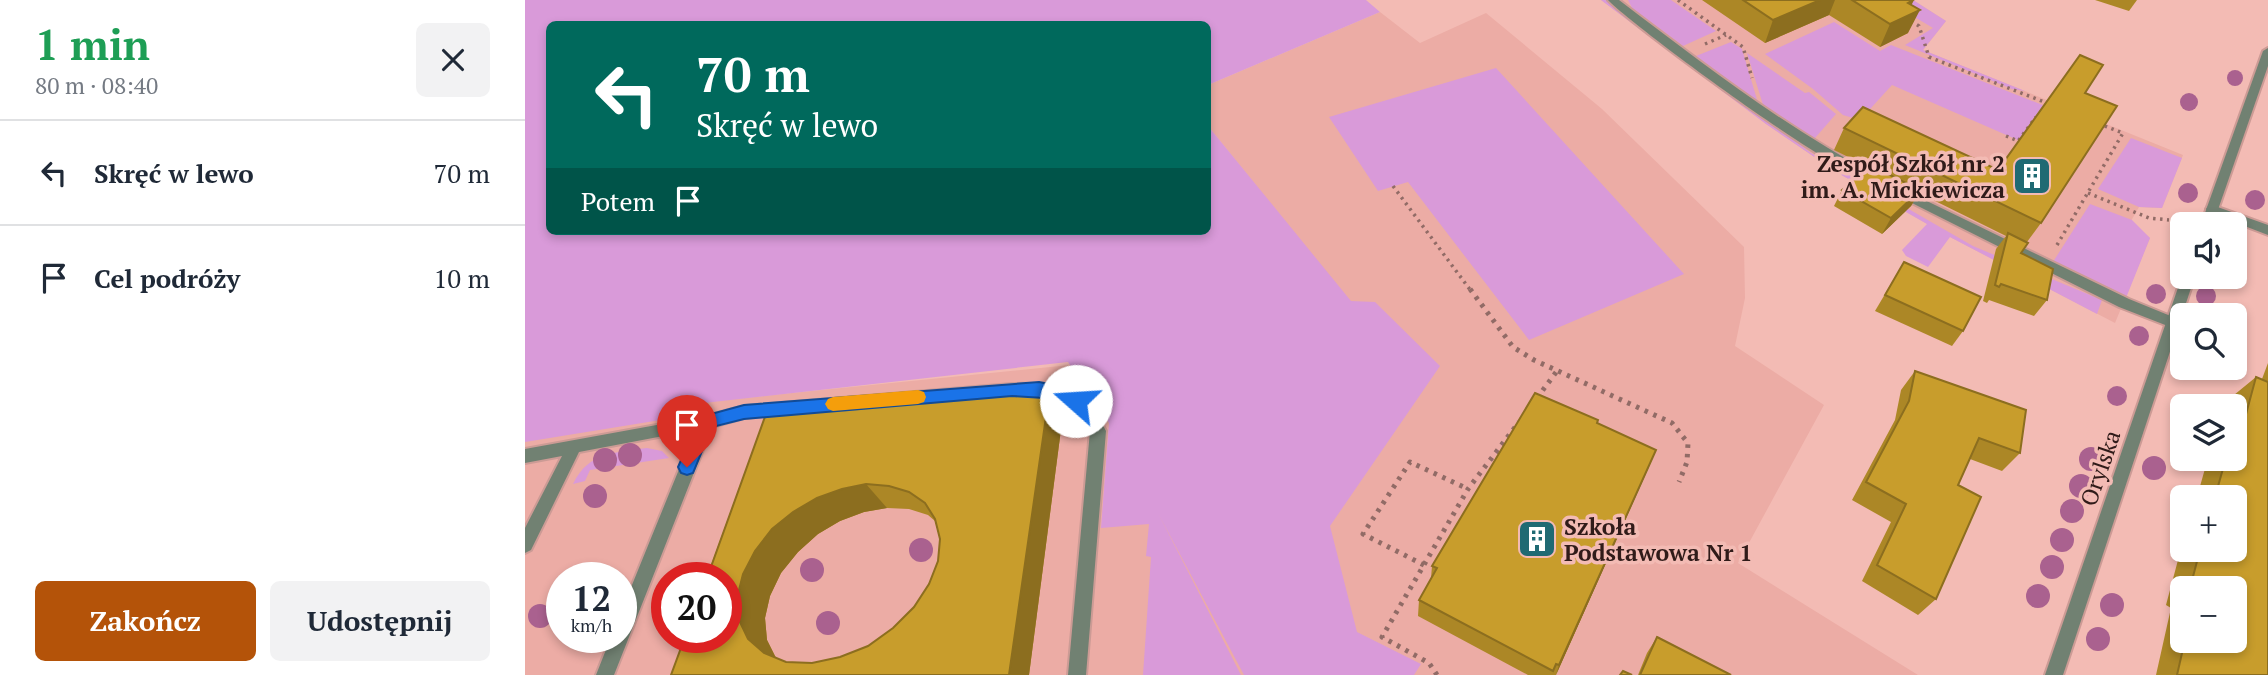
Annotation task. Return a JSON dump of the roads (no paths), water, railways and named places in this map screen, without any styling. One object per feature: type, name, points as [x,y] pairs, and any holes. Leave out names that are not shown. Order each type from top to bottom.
[{"type":"street","points":[[1613,0],[1838,162],[2124,303],[2170,322]]},
{"type":"street","points":[[2211,212],[2268,51]]},
{"type":"street","points":[[2212,209],[2268,230]]},
{"type":"street","name":"Orylska","points":[[2054,675],[2170,332]]},
{"type":"street","points":[[525,456],[706,422],[744,412],[1012,390],[1039,389],[1064,393],[1088,409],[1098,431],[1077,675]]},
{"type":"street","points":[[637,595],[706,422]]},
{"type":"street","points":[[525,545],[574,447]]},
{"type":"street","points":[[605,675],[614,653]]},
{"type":"place","name":"Zespół Szkół nr 2 im. A. Mickiewicza","points":[[2032,176]]},
{"type":"place","name":"Szkoła Podstawowa Nr 1","points":[[1537,539]]}]
